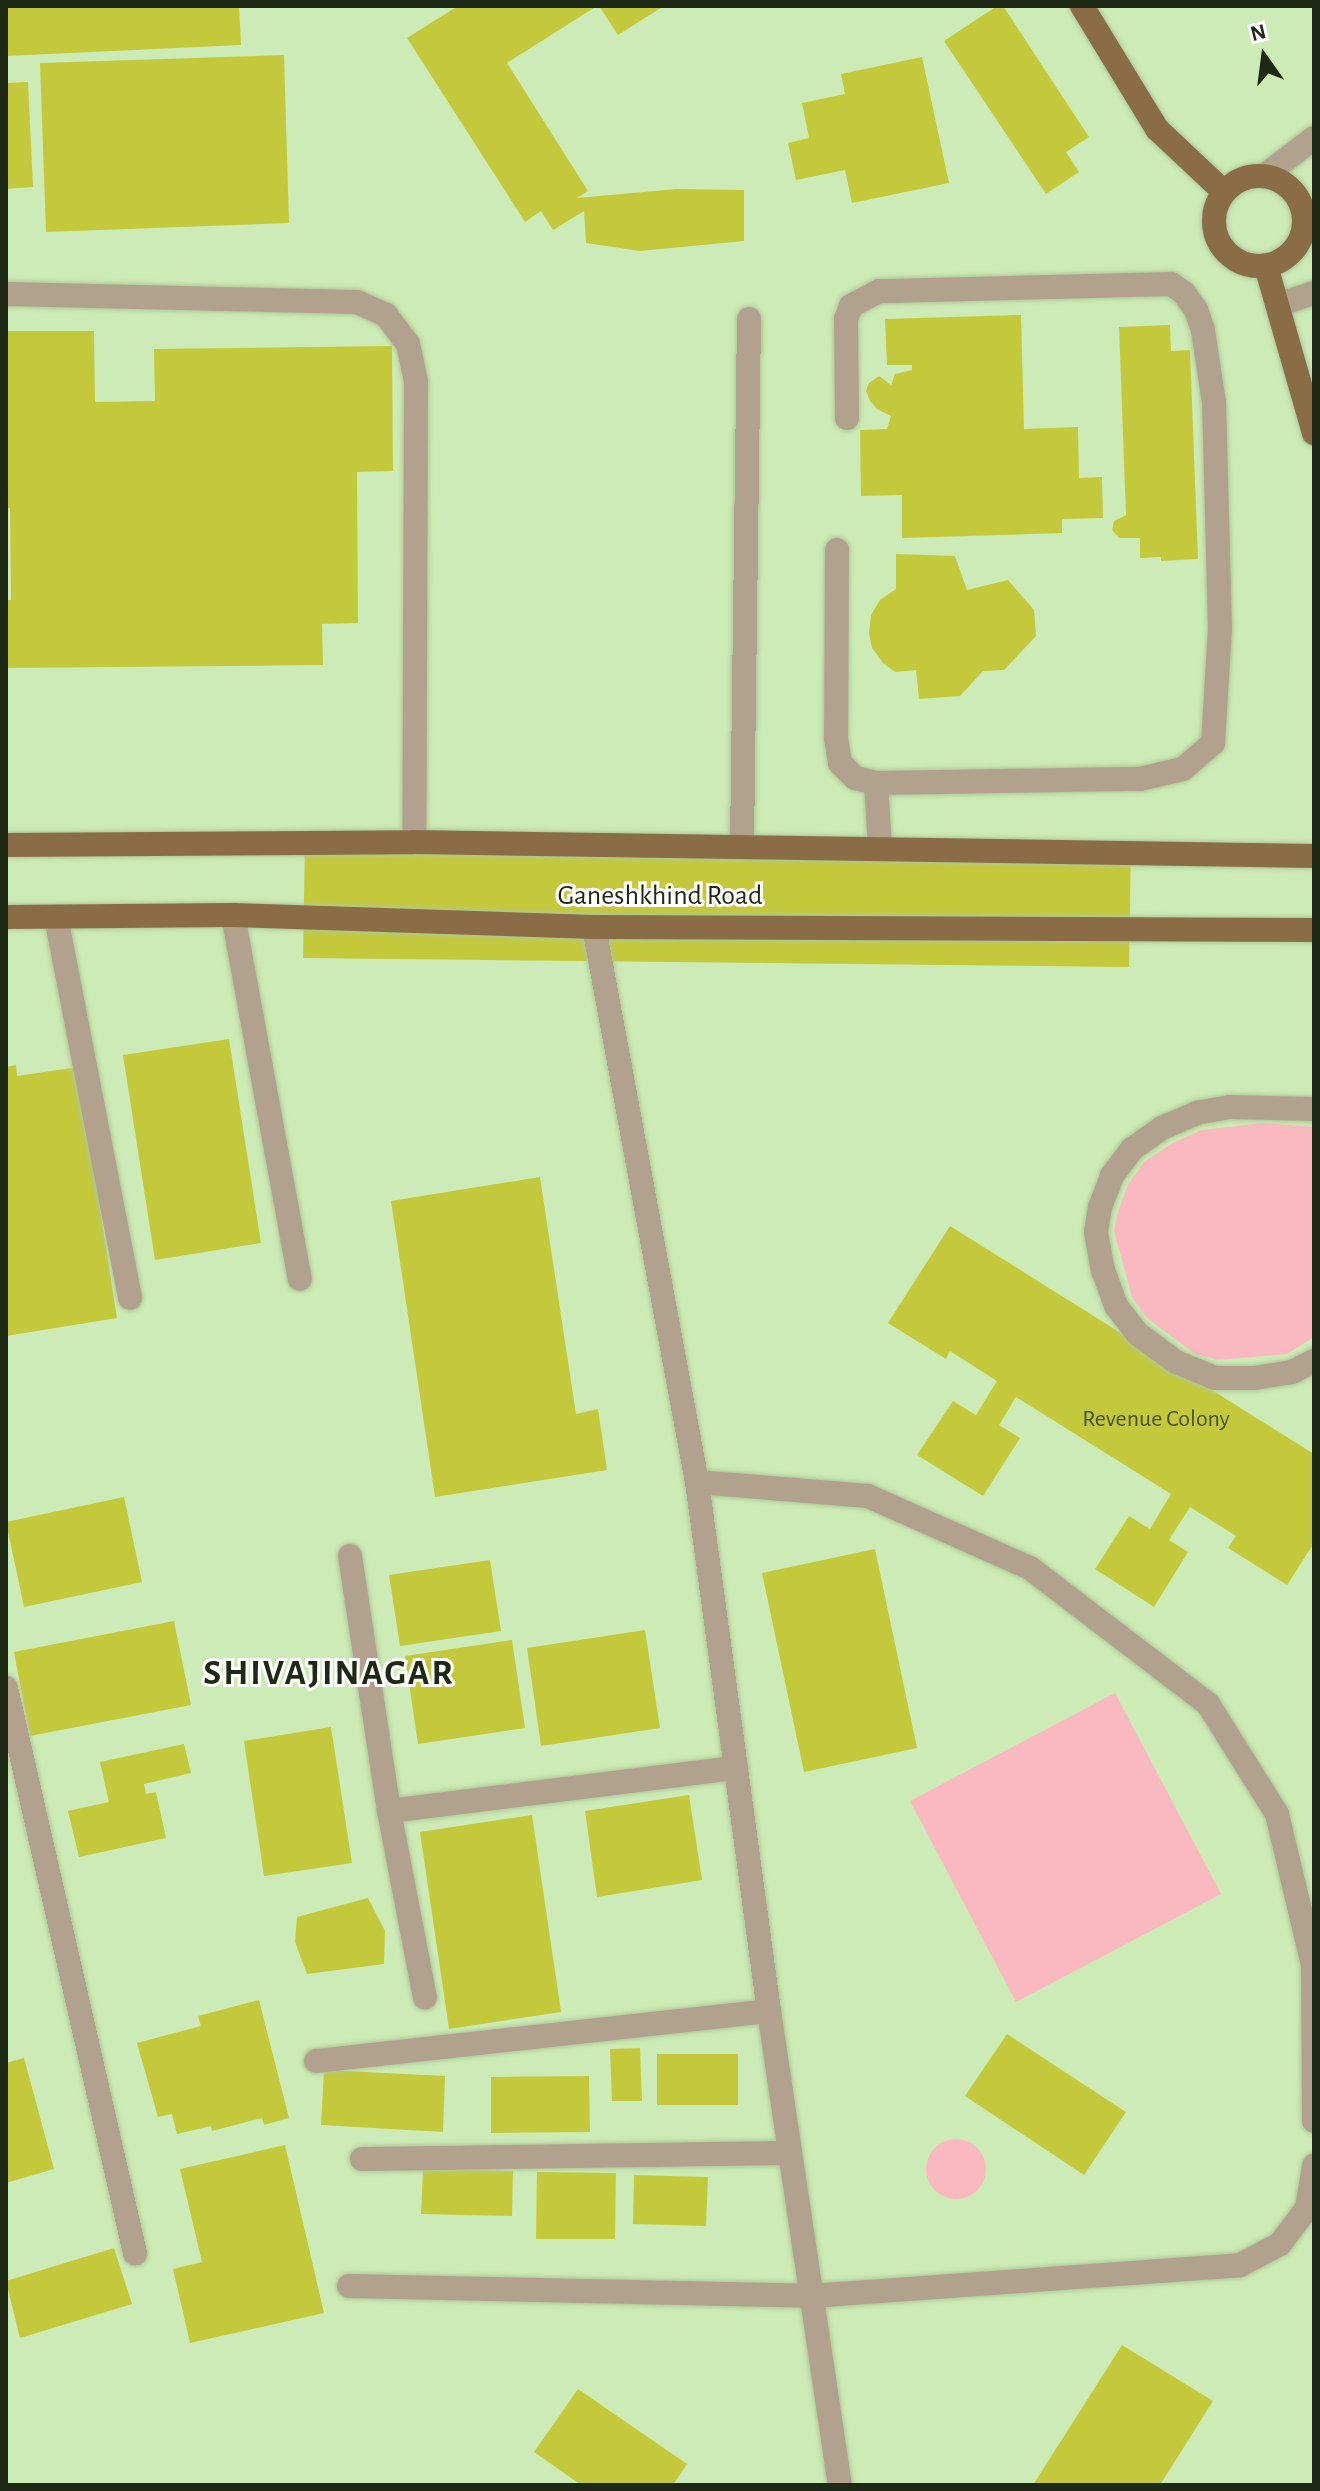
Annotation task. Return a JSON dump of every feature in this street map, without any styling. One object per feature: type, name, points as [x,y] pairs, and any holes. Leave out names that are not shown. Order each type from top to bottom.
[{"type":"main road","points":[[1082,6],[1157,129],[1224,192]]},
{"type":"main road","points":[[1264,176],[1291,188],[1309,225],[1289,255],[1266,266],[1246,265],[1222,249],[1213,220],[1224,192],[1249,177],[1264,176]]},
{"type":"main road","points":[[1266,266],[1314,433]]},
{"type":"main road","name":"Ganeshkhind Road","points":[[6,845],[414,842],[1314,856]]},
{"type":"main road","name":"Ganeshkhind Road","points":[[6,917],[233,915],[594,927],[1314,930]]},
{"type":"street","points":[[1264,176],[1314,138]]},
{"type":"street","points":[[837,550],[836,738],[840,763],[855,778],[876,783],[1140,779],[1183,769],[1213,743],[1220,629],[1214,403],[1196,310],[1184,293],[1171,284],[879,291],[851,306],[846,319],[847,418]]},
{"type":"street","points":[[1277,305],[1314,293]]},
{"type":"street","points":[[6,294],[357,302],[386,315],[408,344],[416,382],[414,842]]},
{"type":"street","points":[[742,845],[749,319]]},
{"type":"street","points":[[876,783],[880,848]]},
{"type":"street","points":[[233,915],[300,1279]]},
{"type":"street","points":[[56,917],[130,1298]]},
{"type":"street","points":[[594,927],[697,1482],[769,2011],[840,2485]]},
{"type":"street","points":[[1314,1109],[1263,1105],[1230,1107],[1197,1113],[1162,1128],[1132,1149],[1112,1176],[1100,1207],[1096,1232],[1103,1270],[1116,1306],[1138,1334],[1176,1362],[1215,1378],[1254,1378],[1292,1372],[1314,1361]]},
{"type":"street","points":[[697,1482],[868,1496],[1030,1568],[1208,1704],[1277,1814],[1313,1965],[1314,2121]]},
{"type":"street","points":[[350,1556],[389,1811],[425,1998]]},
{"type":"street","points":[[6,1688],[135,2253]]},
{"type":"street","points":[[389,1811],[736,1768]]},
{"type":"street","points":[[316,2061],[769,2011]]},
{"type":"street","points":[[362,2159],[790,2153]]},
{"type":"street","points":[[349,2286],[811,2296],[1240,2265],[1280,2244],[1307,2208],[1314,2166]]},
{"type":"shaded area","points":[[1263,1123],[1314,1127],[1314,1337],[1287,1354],[1218,1360],[1194,1353],[1147,1318],[1132,1297],[1114,1231],[1128,1185],[1144,1162],[1171,1144],[1202,1130]]},
{"type":"shaded area","points":[[1115,1693],[1221,1894],[1016,2002],[910,1801]]},
{"type":"shaded area","points":[[956,2139],[968,2141],[977,2148],[984,2157],[984,2181],[977,2190],[968,2197],[956,2199],[944,2197],[935,2190],[928,2181],[926,2169],[928,2157],[935,2148],[944,2141]]},
{"type":"building","points":[[6,6],[239,6],[241,45],[6,56]]},
{"type":"building","points":[[458,6],[597,6],[507,63],[588,191],[577,198],[677,189],[744,190],[744,241],[640,251],[586,243],[584,211],[553,230],[541,211],[525,222],[407,38]]},
{"type":"building","points":[[599,6],[664,6],[618,35]]},
{"type":"building","points":[[997,6],[1003,6],[1089,137],[1066,152],[1079,172],[1046,194],[944,41]]},
{"type":"building","points":[[284,55],[289,223],[46,232],[40,63]]},
{"type":"building","points":[[922,57],[949,183],[852,203],[845,170],[796,180],[788,143],[809,138],[802,103],[845,94],[841,74]]},
{"type":"building","points":[[28,82],[33,187],[6,189],[6,83]]},
{"type":"building","points":[[1021,315],[1024,429],[1078,427],[1079,478],[1102,477],[1103,518],[1062,519],[1062,533],[902,538],[902,495],[861,496],[860,430],[887,429],[891,416],[877,409],[870,401],[866,391],[869,383],[879,376],[891,385],[895,374],[912,370],[912,365],[887,365],[885,319]]},
{"type":"building","points":[[1170,325],[1171,351],[1190,350],[1198,559],[1161,561],[1161,557],[1140,558],[1140,538],[1119,538],[1112,530],[1114,521],[1126,515],[1119,327]]},
{"type":"building","points":[[6,331],[94,331],[95,402],[155,401],[154,349],[392,346],[393,471],[357,472],[358,623],[322,624],[323,665],[6,668],[6,600],[11,600],[10,508],[6,508]]},
{"type":"building","points":[[896,554],[955,556],[967,590],[1008,580],[1034,610],[1036,636],[1004,670],[983,671],[960,696],[919,699],[916,670],[895,672],[883,663],[872,648],[869,633],[871,615],[880,600],[896,589]]},
{"type":"building","points":[[305,835],[1131,844],[1129,967],[303,958]]},
{"type":"building","points":[[229,1039],[261,1243],[155,1260],[123,1055]]},
{"type":"building","points":[[16,1065],[17,1076],[78,1067],[117,1318],[6,1336],[6,1067]]},
{"type":"building","points":[[540,1177],[576,1414],[598,1409],[607,1470],[435,1497],[391,1201]]},
{"type":"building","points":[[950,1226],[1314,1454],[1314,1543],[1287,1585],[1228,1548],[1236,1536],[1190,1507],[1169,1540],[1188,1552],[1154,1607],[1095,1569],[1129,1516],[1150,1529],[1171,1494],[1016,1397],[999,1425],[1020,1438],[983,1496],[917,1455],[953,1401],[976,1415],[997,1381],[950,1351],[946,1359],[888,1323]]},
{"type":"building","points":[[124,1497],[142,1582],[24,1607],[6,1522]]},
{"type":"building","points":[[875,1549],[917,1748],[804,1772],[762,1573]]},
{"type":"building","points":[[490,1560],[501,1631],[400,1646],[389,1575]]},
{"type":"building","points":[[174,1621],[191,1705],[30,1736],[14,1652]]},
{"type":"building","points":[[645,1630],[660,1728],[541,1746],[527,1648]]},
{"type":"building","points":[[512,1640],[525,1728],[418,1744],[405,1656]]},
{"type":"building","points":[[331,1727],[352,1863],[264,1876],[244,1741]]},
{"type":"building","points":[[184,1744],[191,1773],[144,1784],[146,1794],[156,1792],[166,1838],[79,1857],[68,1811],[109,1802],[100,1762]]},
{"type":"building","points":[[689,1795],[702,1880],[597,1897],[585,1811]]},
{"type":"building","points":[[532,1815],[561,2012],[449,2029],[420,1832]]},
{"type":"building","points":[[368,1898],[385,1931],[384,1964],[307,1974],[295,1942],[297,1917]]},
{"type":"building","points":[[259,2000],[289,2118],[264,2125],[262,2118],[212,2131],[211,2126],[177,2134],[172,2114],[158,2117],[137,2043],[201,2026],[198,2016]]},
{"type":"building","points":[[1007,2034],[1126,2112],[1084,2175],[965,2096]]},
{"type":"building","points":[[640,2048],[642,2101],[612,2101],[610,2049]]},
{"type":"building","points":[[657,2054],[738,2054],[738,2105],[657,2105]]},
{"type":"building","points":[[24,2058],[54,2169],[6,2183],[6,2063]]},
{"type":"building","points":[[324,2070],[445,2076],[443,2132],[321,2125]]},
{"type":"building","points":[[589,2076],[590,2132],[491,2133],[491,2077]]},
{"type":"building","points":[[285,2145],[324,2313],[190,2343],[173,2269],[202,2262],[180,2169]]},
{"type":"building","points":[[423,2169],[513,2171],[512,2216],[421,2214]]},
{"type":"building","points":[[537,2172],[616,2173],[615,2239],[536,2239]]},
{"type":"building","points":[[634,2175],[708,2177],[706,2226],[633,2224]]},
{"type":"building","points":[[114,2248],[132,2304],[20,2338],[6,2281]]},
{"type":"building","points":[[1122,2345],[1213,2401],[1160,2485],[1033,2485]]},
{"type":"building","points":[[578,2389],[687,2464],[673,2485],[581,2485],[534,2452]]},
{"type":"district","name":"SHIVAJINAGAR","points":[[329,1674]]}]
